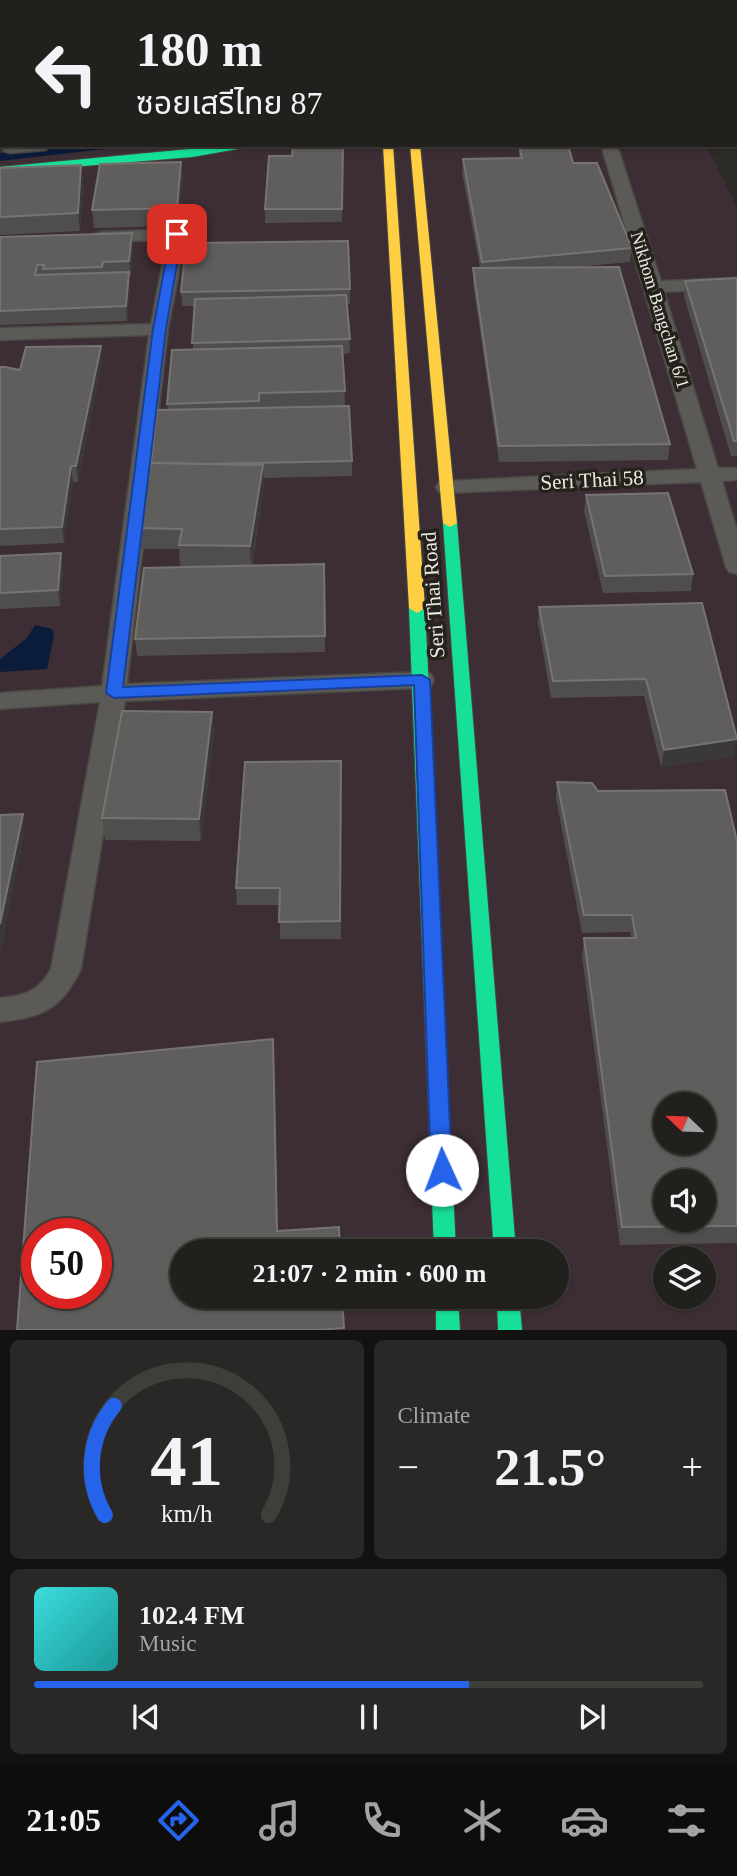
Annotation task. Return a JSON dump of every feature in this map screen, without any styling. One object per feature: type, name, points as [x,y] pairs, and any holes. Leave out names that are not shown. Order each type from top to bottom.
[{"type":"main road","points":[[0,170],[192,154],[241,147]]},
{"type":"main road","name":"Seri Thai Road","points":[[388,147],[441,679],[477,872],[504,1239]]},
{"type":"main road","name":"Seri Thai Road","points":[[415,147],[447,487],[441,679],[445,1239]]},
{"type":"main road","points":[[447,1309],[448,1330]]},
{"type":"main road","points":[[509,1309],[510,1330]]},
{"type":"street","name":"Nikhom Bangchan 6/1","points":[[609,147],[654,287],[737,567]]},
{"type":"street","points":[[0,1010],[28,1007],[45,1000],[59,985],[66,969],[114,693],[159,329],[177,234],[82,237]]},
{"type":"street","points":[[654,287],[737,283]]},
{"type":"street","points":[[0,334],[159,329]]},
{"type":"street","name":"Seri Thai 58","points":[[447,487],[737,474]]},
{"type":"street","points":[[0,701],[114,693],[441,679]]},
{"type":"shaded area","points":[[0,147],[707,147],[737,207],[737,1330],[0,1330]]},
{"type":"water","points":[[35,625],[52,629],[54,635],[47,669],[0,672],[0,659],[27,638]]},
{"type":"building","points":[[293,147],[343,147],[342,209],[265,209],[269,156],[292,156]]},
{"type":"building","points":[[519,147],[569,147],[573,163],[597,163],[632,248],[482,262],[463,159],[522,158]]},
{"type":"building","points":[[181,162],[177,208],[92,210],[100,164]]},
{"type":"building","points":[[81,165],[78,213],[0,217],[0,168]]},
{"type":"building","points":[[132,233],[129,261],[103,262],[102,267],[43,269],[44,265],[37,265],[35,275],[129,272],[126,306],[0,311],[0,237]]},
{"type":"building","points":[[348,241],[350,289],[181,292],[186,243]]},
{"type":"building","points":[[619,267],[670,444],[499,446],[473,268]]},
{"type":"building","points":[[737,278],[737,441],[734,441],[685,281]]},
{"type":"building","points":[[346,295],[350,339],[192,343],[195,299]]},
{"type":"building","points":[[101,346],[76,466],[71,466],[62,527],[0,529],[0,367],[20,370],[26,347]]},
{"type":"building","points":[[342,346],[345,391],[259,393],[259,401],[167,404],[172,350]]},
{"type":"building","points":[[349,406],[352,461],[151,463],[157,410]]},
{"type":"building","points":[[151,463],[263,465],[250,546],[179,545],[182,529],[135,528]]},
{"type":"building","points":[[668,493],[693,574],[605,576],[586,495]]},
{"type":"building","points":[[61,553],[58,590],[0,593],[0,556]]},
{"type":"building","points":[[324,564],[325,636],[135,639],[144,568]]},
{"type":"building","points":[[702,603],[737,739],[664,750],[646,679],[553,681],[539,607]]},
{"type":"building","points":[[122,711],[212,712],[199,819],[102,818]]},
{"type":"building","points":[[341,761],[340,921],[279,922],[280,888],[236,888],[245,762]]},
{"type":"building","points":[[557,782],[592,783],[598,791],[725,790],[737,841],[737,1226],[716,1226],[716,1169],[653,1169],[653,1227],[622,1227],[584,938],[636,938],[632,915],[584,915]]},
{"type":"building","points":[[23,814],[0,924],[0,815]]},
{"type":"building","points":[[273,1039],[277,1231],[339,1227],[340,1239],[170,1239],[170,1309],[343,1309],[344,1328],[17,1330],[21,1276],[21,1309],[112,1309],[112,1218],[25,1218],[37,1062]]},
{"type":"waterway","points":[[0,157],[88,147]]},
{"type":"traffic: fast","points":[[0,170],[192,154],[241,147]]},
{"type":"traffic: fast","points":[[450,523],[504,1239]]},
{"type":"traffic: fast","points":[[417,608],[444,1239]]},
{"type":"traffic: fast","points":[[447,1309],[448,1330]]},
{"type":"traffic: fast","points":[[509,1309],[510,1330]]},
{"type":"traffic: slow","points":[[388,147],[417,608]]},
{"type":"traffic: slow","points":[[415,147],[450,523]]},
{"type":"route","points":[[177,234],[159,329],[114,693],[422,680],[442,1170]]}]
